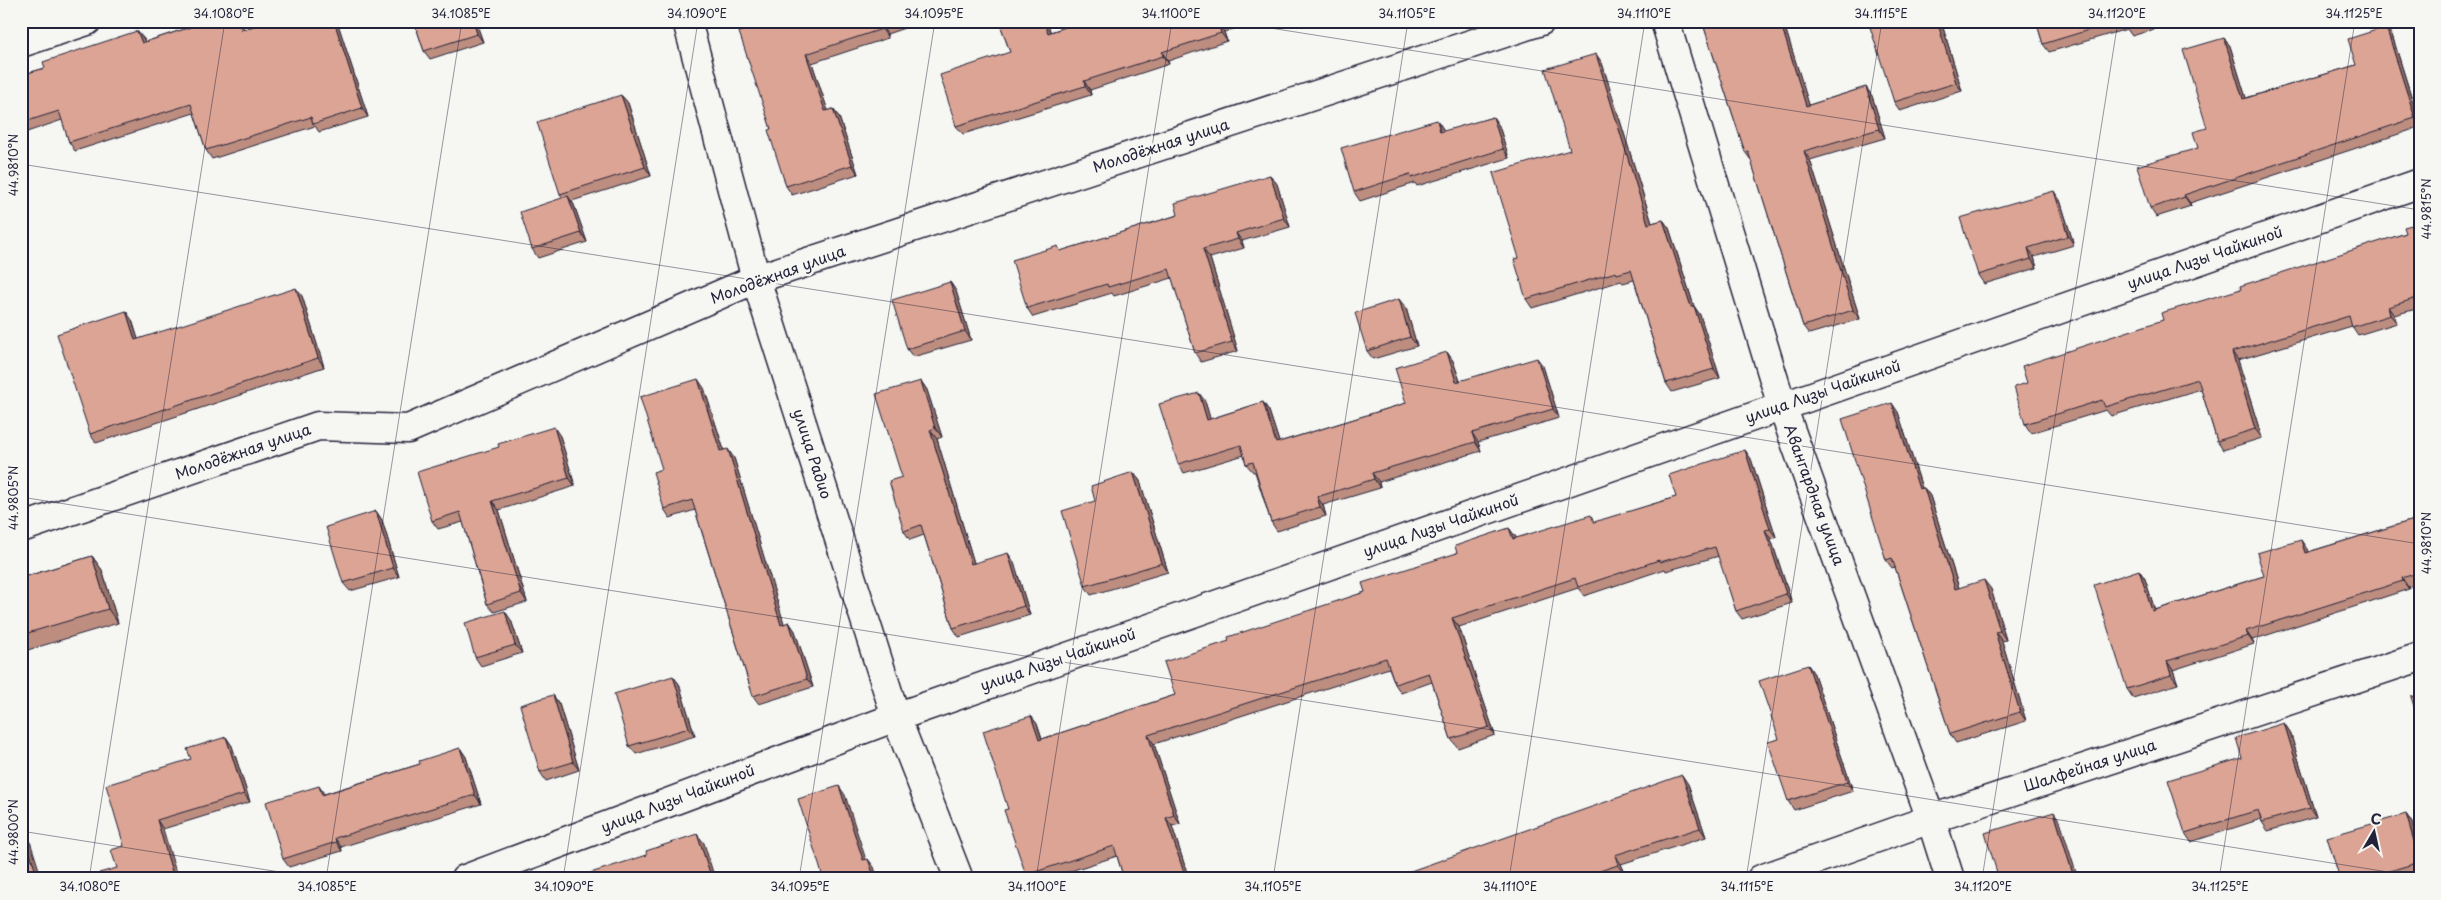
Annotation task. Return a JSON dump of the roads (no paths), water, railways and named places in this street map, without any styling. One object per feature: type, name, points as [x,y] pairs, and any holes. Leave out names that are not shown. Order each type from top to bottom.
[{"type":"street","points":[[21,43],[87,21]]},
{"type":"street","name":"улица Радио","points":[[687,21],[756,279],[896,717],[959,879]]},
{"type":"street","name":"Молодёжная улица","points":[[21,528],[318,426],[408,429],[756,279],[1541,21]]},
{"type":"street","name":"Авангардная улица","points":[[1665,21],[1782,406],[1931,819],[1950,879]]},
{"type":"street","name":"улица Лизы Чайкиной","points":[[465,879],[896,717],[2420,183]]},
{"type":"street","name":"Шалфейная улица","points":[[1761,879],[1931,819],[2420,656]]}]
